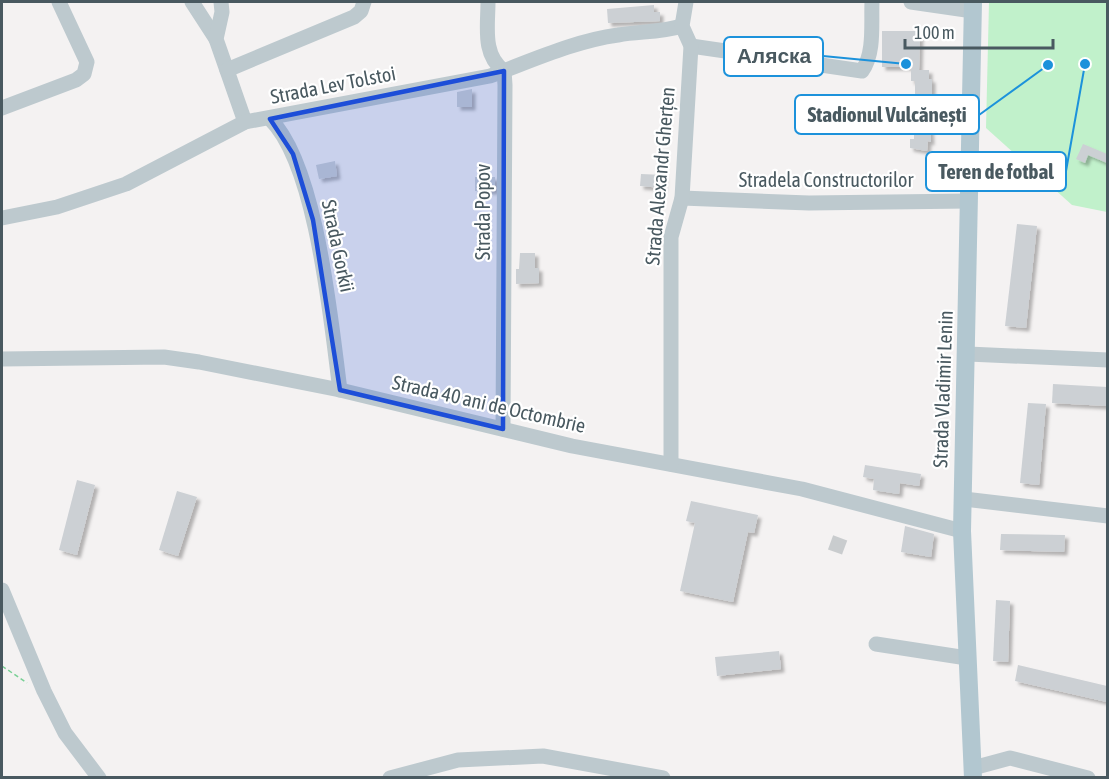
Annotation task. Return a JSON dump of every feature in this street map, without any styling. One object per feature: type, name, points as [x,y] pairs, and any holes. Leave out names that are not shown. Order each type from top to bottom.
[{"type":"main road","name":"Strada Vladimir Lenin","points":[[973,6],[968,354],[962,531],[973,773]]},
{"type":"street","points":[[2,108],[76,80],[86,68],[84,55],[59,2]]},
{"type":"street","points":[[192,2],[216,39],[245,122]]},
{"type":"street","points":[[216,39],[221,2]]},
{"type":"street","points":[[227,70],[354,17],[362,11],[364,2]]},
{"type":"street","points":[[488,2],[489,54],[493,63],[504,71]]},
{"type":"street","points":[[682,26],[686,2]]},
{"type":"street","points":[[691,45],[862,71],[868,63],[872,2]]},
{"type":"street","points":[[911,2],[973,6]]},
{"type":"street","name":"Strada Lev Tolstoi","points":[[2,218],[57,207],[126,184],[245,122],[270,119],[304,109],[455,83],[504,71],[511,66],[618,34],[657,33],[682,26]]},
{"type":"street","name":"Strada Alexandr Gherțen","points":[[671,464],[671,237],[682,198],[691,45],[682,26]]},
{"type":"street","name":"Strada Popov","points":[[503,429],[504,71]]},
{"type":"street","name":"Strada Gorkii","points":[[270,119],[281,131],[294,154],[313,220],[328,302],[340,390]]},
{"type":"street","name":"Stradela Constructorilor","points":[[682,198],[809,203],[969,201]]},
{"type":"street","points":[[968,354],[1107,360]]},
{"type":"street","name":"Strada 40 ani de Octombrie","points":[[2,359],[164,357],[340,390],[572,446],[802,489],[962,531]]},
{"type":"street","points":[[964,499],[1107,516]]},
{"type":"street","points":[[2,590],[44,691],[65,733],[99,777]]},
{"type":"street","points":[[876,644],[967,658]]},
{"type":"street","points":[[390,777],[458,760],[543,756],[663,777]]},
{"type":"street","points":[[973,773],[1010,758],[1088,777]]},
{"type":"path","points":[[2,666],[44,691]]},
{"type":"highlighted area","points":[[504,71],[503,429],[340,390],[313,220],[293,154],[270,119]]},
{"type":"green space","points":[[989,2],[1107,2],[1107,212],[1072,205],[986,128]]},
{"type":"building","points":[[654,5],[654,12],[660,12],[660,21],[608,23],[607,9]]},
{"type":"building","points":[[882,31],[920,31],[919,70],[929,70],[929,79],[932,79],[932,101],[929,101],[931,142],[928,141],[927,151],[910,148],[910,139],[914,139],[914,121],[910,122],[911,98],[915,98],[915,81],[911,81],[911,67],[882,67]]},
{"type":"building","points":[[472,89],[472,107],[457,107],[457,92]]},
{"type":"building","points":[[1083,144],[1107,154],[1107,163],[1088,155],[1085,163],[1076,159]]},
{"type":"building","points":[[335,161],[337,176],[319,179],[316,165]]},
{"type":"building","points":[[641,174],[664,175],[663,188],[640,186]]},
{"type":"building","points":[[475,177],[495,177],[495,191],[475,191]]},
{"type":"building","points":[[1017,224],[1037,226],[1026,328],[1005,326]]},
{"type":"building","points":[[520,253],[535,253],[535,268],[539,268],[539,283],[516,284],[516,269],[519,269]]},
{"type":"building","points":[[1053,384],[1107,387],[1107,406],[1052,403]]},
{"type":"building","points":[[1028,403],[1046,404],[1039,485],[1020,483]]},
{"type":"building","points":[[865,465],[921,474],[919,486],[900,483],[899,494],[873,490],[874,479],[863,477]]},
{"type":"building","points":[[77,480],[95,485],[77,555],[59,550]]},
{"type":"building","points":[[177,491],[197,497],[178,556],[159,550]]},
{"type":"building","points":[[691,501],[758,515],[754,533],[748,532],[733,602],[680,591],[695,523],[686,521]]},
{"type":"building","points":[[905,526],[934,534],[931,557],[901,552]]},
{"type":"building","points":[[1001,534],[1065,535],[1064,552],[1000,550]]},
{"type":"building","points":[[996,600],[1010,601],[1008,662],[993,661]]},
{"type":"building","points":[[779,651],[781,669],[717,676],[715,657]]},
{"type":"building","points":[[1018,665],[1107,686],[1107,702],[1015,681]]},
{"type":"tunnel","points":[[835,552],[842,533]]},
{"type":"place","name":"Аляска","points":[[906,64]]},
{"type":"place","name":"Teren de fotbal","points":[[1085,64]]},
{"type":"place","name":"Stadionul Vulcănești","points":[[1048,65]]}]
